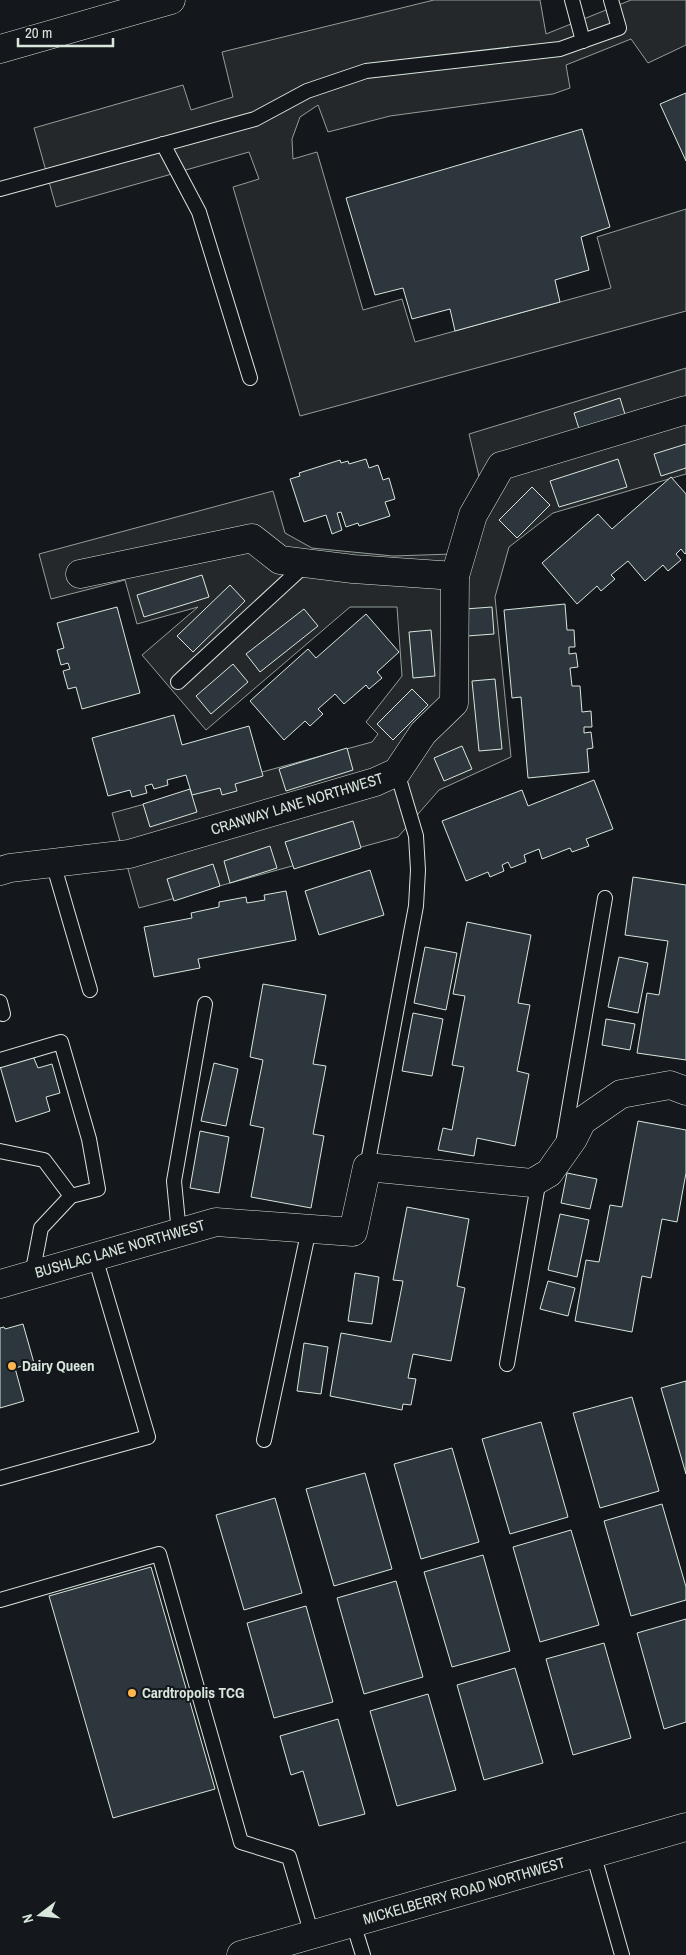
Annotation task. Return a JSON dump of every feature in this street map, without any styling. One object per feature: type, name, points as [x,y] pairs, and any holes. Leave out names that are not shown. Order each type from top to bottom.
[{"type":"street","points":[[0,48],[171,0]]},
{"type":"street","name":"CRANWAY LANE NORTHWEST","points":[[0,871],[129,854],[375,782],[397,772],[423,733],[454,703],[455,576],[473,515],[501,466],[686,410]]},
{"type":"street","points":[[80,574],[252,538],[280,560],[353,569],[455,576]]},
{"type":"street","points":[[367,1167],[532,1183],[549,1173],[573,1138],[582,1120],[621,1094],[670,1085],[686,1090]]},
{"type":"street","name":"BUSHLAC LANE NORTHWEST","points":[[0,1284],[216,1222],[353,1232],[367,1167]]},
{"type":"street","name":"MICKELBERRY ROAD NORTHWEST","points":[[241,1955],[686,1827]]},
{"type":"lane","points":[[572,0],[584,41]]},
{"type":"lane","points":[[0,189],[255,119],[307,91],[366,71],[560,49],[619,28],[611,0]]},
{"type":"lane","points":[[164,144],[199,212],[250,378]]},
{"type":"lane","points":[[178,682],[307,563]]},
{"type":"lane","points":[[367,1167],[416,906],[418,870],[416,836],[397,772]]},
{"type":"lane","points":[[54,863],[90,990]]},
{"type":"lane","points":[[560,1157],[606,898]]},
{"type":"lane","points":[[179,1233],[174,1181],[205,1004]]},
{"type":"lane","points":[[0,1060],[61,1042],[89,1138],[98,1189],[71,1196],[41,1228],[32,1275]]},
{"type":"lane","points":[[0,1151],[44,1160],[71,1196]]},
{"type":"lane","points":[[507,1364],[539,1179]]},
{"type":"lane","points":[[264,1440],[309,1229]]},
{"type":"lane","points":[[0,1478],[148,1437],[95,1257]]},
{"type":"lane","points":[[0,1600],[159,1554],[241,1842],[289,1857],[312,1935]]},
{"type":"lane","points":[[594,1853],[622,1955]]},
{"type":"lane","points":[[353,1923],[363,1955]]},
{"type":"shaded area","points":[[434,0],[540,0],[546,34],[631,0],[686,0],[686,45],[648,63],[631,39],[566,65],[570,88],[553,94],[390,116],[328,132],[318,105],[300,117],[292,139],[293,159],[317,152],[363,310],[402,299],[415,342],[611,288],[597,237],[686,209],[686,311],[300,416],[233,187],[259,179],[249,152],[56,207],[34,128],[183,85],[191,110],[233,97],[222,52]]},
{"type":"shaded area","points":[[686,368],[686,474],[553,513],[509,547],[495,597],[511,757],[439,790],[398,837],[139,908],[112,813],[372,742],[378,734],[366,722],[402,676],[397,607],[350,607],[206,730],[142,655],[198,607],[137,624],[125,580],[51,599],[39,554],[273,491],[285,533],[312,548],[393,556],[452,554],[481,485],[469,434]]},
{"type":"building","points":[[686,93],[686,161],[660,104]]},
{"type":"building","points":[[582,129],[610,227],[581,237],[589,270],[555,280],[560,302],[455,331],[450,309],[412,319],[403,288],[375,295],[346,198]]},
{"type":"building","points":[[620,398],[627,421],[581,435],[574,413]]},
{"type":"building","points":[[686,444],[686,468],[661,476],[654,454]]},
{"type":"building","points":[[366,459],[369,468],[378,465],[383,480],[389,478],[395,499],[385,502],[390,516],[359,526],[358,523],[346,527],[341,512],[337,513],[342,530],[332,534],[326,515],[304,522],[290,479],[300,476],[299,473],[340,460],[341,463],[348,461],[349,464]]},
{"type":"building","points":[[618,459],[627,487],[559,507],[550,481]]},
{"type":"building","points":[[671,477],[686,494],[686,553],[681,549],[676,554],[681,560],[668,571],[663,565],[645,581],[628,561],[611,575],[615,579],[601,591],[597,586],[577,604],[542,563],[598,514],[612,529]]},
{"type":"building","points":[[532,487],[550,505],[517,538],[499,520]]},
{"type":"building","points":[[202,575],[209,597],[144,617],[137,595]]},
{"type":"building","points":[[230,585],[245,601],[193,652],[177,636]]},
{"type":"building","points":[[565,604],[567,630],[574,630],[575,647],[569,647],[569,654],[576,653],[578,667],[570,668],[572,686],[580,686],[582,712],[591,711],[592,727],[584,727],[584,733],[591,732],[593,748],[587,749],[589,772],[528,778],[521,697],[512,698],[504,610]]},
{"type":"building","points":[[117,607],[140,693],[82,709],[76,687],[68,689],[63,671],[70,669],[68,663],[61,665],[57,650],[64,648],[57,623]]},
{"type":"building","points":[[492,607],[494,634],[467,636],[465,609]]},
{"type":"building","points":[[304,609],[318,626],[260,672],[246,654]]},
{"type":"building","points":[[366,614],[399,652],[377,672],[382,678],[369,689],[366,685],[344,704],[335,694],[318,709],[323,714],[310,726],[305,721],[284,740],[250,701],[308,649],[316,658]]},
{"type":"building","points":[[431,630],[435,676],[413,678],[409,632]]},
{"type":"building","points":[[233,664],[248,682],[211,714],[196,696]]},
{"type":"building","points":[[495,679],[502,749],[479,751],[472,681]]},
{"type":"building","points":[[412,689],[428,705],[393,740],[377,724]]},
{"type":"building","points":[[174,715],[182,745],[249,726],[263,776],[235,784],[237,791],[222,795],[220,788],[192,795],[186,775],[167,780],[168,785],[154,789],[152,784],[145,786],[147,793],[132,797],[130,790],[108,796],[92,738]]},
{"type":"building","points":[[462,746],[472,769],[444,781],[434,758]]},
{"type":"building","points":[[347,748],[353,770],[286,791],[279,769]]},
{"type":"building","points":[[594,780],[613,829],[586,839],[589,846],[572,852],[570,848],[542,859],[539,849],[524,855],[526,862],[511,868],[508,862],[502,865],[504,871],[490,877],[488,872],[466,881],[442,821],[522,790],[528,806]]},
{"type":"building","points":[[190,789],[197,812],[150,827],[143,804]]},
{"type":"building","points":[[353,821],[361,848],[294,869],[285,842]]},
{"type":"building","points":[[270,846],[277,868],[230,883],[224,861]]},
{"type":"building","points":[[213,864],[220,886],[174,901],[167,879]]},
{"type":"building","points":[[370,870],[384,915],[319,935],[305,891]]},
{"type":"building","points":[[633,877],[686,885],[686,1060],[637,1053],[647,993],[659,995],[668,941],[625,935]]},
{"type":"building","points":[[286,891],[296,940],[198,959],[200,968],[154,977],[144,927],[192,918],[191,913],[219,907],[219,902],[246,897],[247,903],[265,900],[264,895]]},
{"type":"building","points":[[467,922],[531,935],[518,1003],[530,1005],[517,1071],[529,1074],[515,1146],[477,1138],[474,1156],[438,1150],[443,1128],[452,1130],[464,1067],[452,1065],[465,996],[453,994]]},
{"type":"building","points":[[425,947],[457,953],[446,1010],[414,1003]]},
{"type":"building","points":[[619,957],[648,963],[638,1013],[608,1007]]},
{"type":"building","points":[[263,984],[326,995],[313,1064],[326,1066],[313,1134],[324,1136],[311,1208],[251,1197],[264,1128],[250,1125],[263,1060],[250,1057]]},
{"type":"building","points":[[413,1013],[443,1019],[432,1076],[402,1071]]},
{"type":"building","points":[[606,1019],[635,1024],[630,1050],[602,1045]]},
{"type":"building","points":[[33,1056],[38,1068],[52,1064],[60,1093],[46,1097],[50,1111],[16,1122],[0,1066]]},
{"type":"building","points":[[214,1063],[238,1069],[226,1126],[201,1121]]},
{"type":"building","points":[[638,1121],[686,1130],[686,1173],[677,1222],[662,1219],[651,1278],[642,1276],[632,1332],[575,1321],[586,1260],[599,1262],[610,1205],[622,1207]]},
{"type":"building","points":[[200,1131],[229,1137],[219,1193],[190,1188]]},
{"type":"building","points":[[567,1173],[597,1179],[590,1209],[561,1203]]},
{"type":"building","points":[[407,1207],[469,1219],[457,1286],[465,1288],[451,1361],[413,1354],[408,1378],[416,1379],[411,1405],[403,1404],[402,1410],[330,1396],[341,1333],[391,1342],[403,1281],[393,1280]]},
{"type":"building","points":[[560,1214],[589,1220],[577,1277],[548,1270]]},
{"type":"building","points":[[355,1273],[379,1277],[372,1324],[348,1321]]},
{"type":"building","points":[[548,1281],[575,1288],[568,1316],[540,1309]]},
{"type":"building","name":"Dairy Queen","points":[[23,1324],[34,1363],[15,1368],[24,1401],[0,1408],[0,1328],[4,1327],[5,1329]]},
{"type":"building","points":[[304,1343],[328,1347],[321,1394],[297,1391]]},
{"type":"building","points":[[686,1381],[686,1474],[661,1388]]},
{"type":"building","points":[[632,1397],[659,1491],[600,1508],[573,1413]]},
{"type":"building","points":[[541,1422],[568,1517],[510,1534],[482,1439]]},
{"type":"building","points":[[452,1448],[479,1542],[421,1559],[394,1464]]},
{"type":"building","points":[[365,1473],[392,1569],[334,1586],[306,1489]]},
{"type":"building","points":[[275,1498],[302,1593],[244,1610],[216,1515]]},
{"type":"building","points":[[662,1504],[686,1587],[686,1600],[631,1616],[604,1521]]},
{"type":"building","points":[[571,1530],[599,1625],[540,1642],[513,1547]]},
{"type":"building","points":[[483,1555],[510,1651],[452,1667],[424,1572]]},
{"type":"building","name":"Cardtropolis TCG","points":[[151,1567],[215,1789],[113,1818],[49,1596]]},
{"type":"building","points":[[396,1581],[423,1677],[364,1694],[337,1598]]},
{"type":"building","points":[[306,1606],[333,1702],[274,1718],[247,1623]]},
{"type":"building","points":[[686,1619],[686,1722],[664,1729],[637,1633]]},
{"type":"building","points":[[604,1643],[631,1738],[573,1755],[546,1659]]},
{"type":"building","points":[[515,1668],[543,1763],[484,1780],[457,1685]]},
{"type":"building","points":[[428,1694],[456,1790],[397,1806],[370,1711]]},
{"type":"building","points":[[338,1719],[365,1814],[319,1826],[303,1771],[291,1775],[280,1736]]},
{"type":"place","name":"Dairy Queen","points":[[12,1366]]},
{"type":"place","name":"Cardtropolis TCG","points":[[132,1693]]}]
